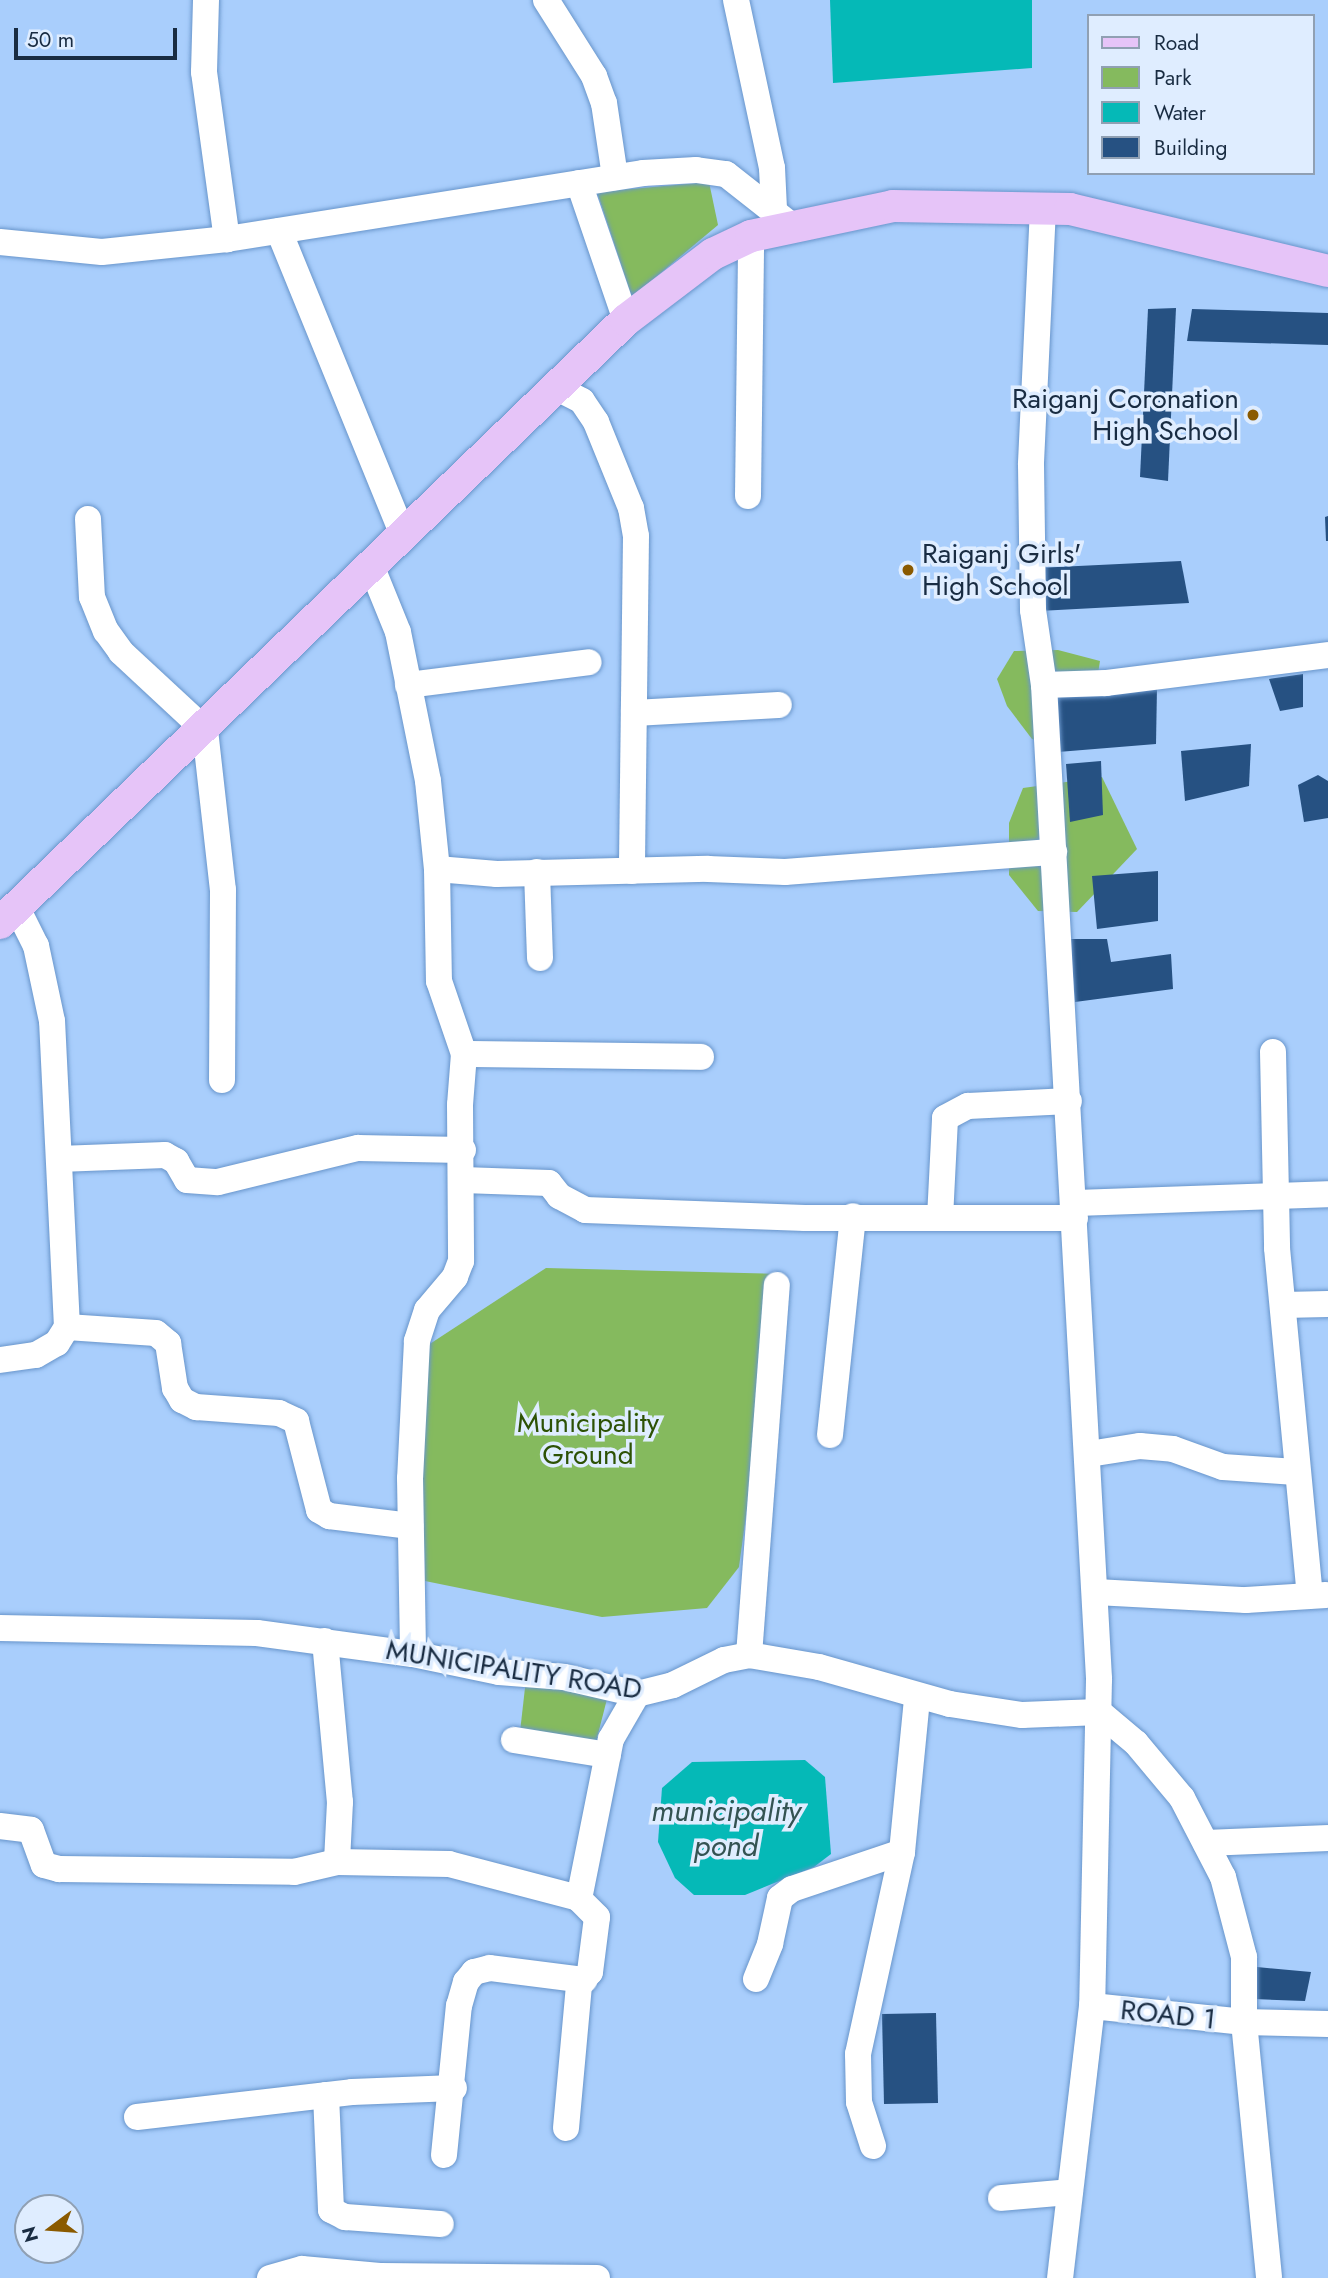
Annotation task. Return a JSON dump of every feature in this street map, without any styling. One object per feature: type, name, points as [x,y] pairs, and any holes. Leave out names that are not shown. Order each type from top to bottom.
[{"type":"main road","points":[[8,915],[205,730],[626,320],[713,254],[783,217],[893,206],[1070,209],[1328,271]]},
{"type":"street","points":[[206,0],[204,72],[227,239]]},
{"type":"street","points":[[546,0],[594,76],[604,103],[615,177]]},
{"type":"street","points":[[736,0],[783,217]]},
{"type":"street","points":[[0,243],[102,252],[227,239],[615,177],[696,170],[726,174],[783,217]]},
{"type":"street","points":[[579,183],[626,320]]},
{"type":"street","points":[[1043,208],[1031,562],[1044,685],[1069,1101],[1096,1592],[1099,1712],[1092,2006],[1060,2278]]},
{"type":"street","points":[[279,231],[404,537]]},
{"type":"street","points":[[748,496],[751,236]]},
{"type":"street","points":[[557,388],[582,401],[596,422],[631,508],[636,536],[632,871]]},
{"type":"street","points":[[88,519],[92,597],[106,631],[121,652],[205,730],[222,879],[222,1080]]},
{"type":"street","points":[[372,568],[398,632],[428,781],[437,869],[439,981],[464,1054],[460,1105],[463,1150],[461,1261],[455,1277],[427,1310],[417,1340],[410,1526],[413,1654]]},
{"type":"street","points":[[1044,685],[1106,683],[1328,655]]},
{"type":"street","points":[[408,685],[589,662]]},
{"type":"street","points":[[634,713],[779,705]]},
{"type":"street","points":[[437,869],[537,872],[785,872],[1054,852]]},
{"type":"street","points":[[537,872],[540,958]]},
{"type":"street","points":[[0,1360],[36,1355],[57,1343],[67,1327],[52,1021],[36,946],[8,915]]},
{"type":"street","points":[[1096,1592],[1246,1600],[1319,1595],[1296,1472],[1274,1193],[1273,1052]]},
{"type":"street","points":[[464,1054],[701,1057]]},
{"type":"street","points":[[940,1218],[945,1118],[968,1106],[1069,1101]]},
{"type":"street","points":[[59,1159],[165,1155],[176,1161],[187,1180],[218,1182],[358,1148],[463,1150]]},
{"type":"street","points":[[463,1180],[549,1183],[559,1196],[585,1210],[940,1218],[1274,1193],[1328,1194]]},
{"type":"street","points":[[830,1435],[853,1216]]},
{"type":"street","points":[[749,1655],[777,1285]]},
{"type":"street","points":[[1283,1305],[1328,1304]]},
{"type":"street","points":[[67,1327],[156,1333],[168,1343],[175,1388],[182,1400],[196,1407],[279,1413],[296,1421],[319,1510],[329,1516],[410,1526]]},
{"type":"street","points":[[1089,1454],[1140,1446],[1173,1449],[1223,1467],[1296,1472]]},
{"type":"street","name":"MUNICIPALITY ROAD","points":[[0,1628],[216,1629],[413,1654],[499,1672],[564,1677],[637,1694],[673,1685],[724,1660],[749,1655],[833,1671],[917,1698],[1022,1714],[1099,1712]]},
{"type":"street","points":[[324,1641],[340,1802],[337,1861]]},
{"type":"street","points":[[579,1898],[611,1739],[637,1694]]},
{"type":"street","points":[[873,2146],[859,2102],[858,2054],[902,1852],[917,1698]]},
{"type":"street","points":[[1099,1712],[1136,1743],[1164,1775],[1190,1810],[1223,1877],[1244,1957],[1244,2022],[1269,2278]]},
{"type":"street","points":[[514,1740],[608,1755]]},
{"type":"street","points":[[0,1826],[31,1830],[44,1865],[60,1869],[294,1872],[337,1861],[449,1864],[579,1898],[597,1917],[590,1972],[579,1984],[566,2128]]},
{"type":"street","points":[[1206,1843],[1328,1839]]},
{"type":"street","points":[[756,1979],[771,1944],[780,1898],[792,1889],[902,1852]]},
{"type":"street","points":[[444,2155],[454,2088],[459,2007],[474,1972],[490,1968],[584,1980]]},
{"type":"street","name":"ROAD 1","points":[[1092,2006],[1244,2022],[1328,2024]]},
{"type":"street","points":[[137,2117],[326,2095],[454,2088]]},
{"type":"street","points":[[326,2095],[331,2210],[345,2217],[441,2224]]},
{"type":"street","points":[[1001,2198],[1070,2192]]},
{"type":"street","points":[[270,2278],[302,2269],[387,2276],[597,2278]]},
{"type":"green space","points":[[709,182],[718,225],[632,297],[597,192]]},
{"type":"green space","points":[[1058,650],[1100,661],[1090,724],[1077,750],[1032,739],[1007,706],[997,679],[1014,651]]},
{"type":"green space","points":[[1102,777],[1137,849],[1077,912],[1038,911],[1009,875],[1009,823],[1023,788]]},
{"type":"green space","name":"Municipality Ground","points":[[546,1268],[779,1274],[739,1567],[707,1608],[602,1617],[425,1581],[419,1351]]},
{"type":"green space","points":[[526,1679],[607,1699],[595,1746],[520,1732]]},
{"type":"water","points":[[830,0],[1032,0],[1032,68],[833,83]]},
{"type":"water","name":"municipality pond","points":[[805,1760],[825,1777],[831,1854],[814,1867],[745,1895],[694,1895],[675,1878],[658,1842],[662,1788],[692,1762]]},
{"type":"building","points":[[1176,308],[1168,481],[1140,477],[1148,309]]},
{"type":"building","points":[[1192,309],[1328,313],[1328,345],[1187,341]]},
{"type":"building","points":[[1328,516],[1328,541],[1326,541],[1325,517]]},
{"type":"building","points":[[1181,561],[1189,603],[1039,611],[1037,568]]},
{"type":"building","points":[[1303,674],[1303,707],[1280,711],[1269,679]]},
{"type":"building","points":[[1157,687],[1156,744],[1058,752],[1054,694]]},
{"type":"building","points":[[1251,744],[1249,786],[1185,801],[1181,751]]},
{"type":"building","points":[[1101,761],[1103,815],[1070,822],[1066,764]]},
{"type":"building","points":[[1318,775],[1328,781],[1328,818],[1304,822],[1298,785]]},
{"type":"building","points":[[1158,871],[1158,921],[1097,929],[1092,876]]},
{"type":"building","points":[[1070,939],[1107,939],[1111,962],[1171,954],[1173,989],[1075,1002]]},
{"type":"building","points":[[1257,1967],[1311,1972],[1305,2001],[1254,1999]]},
{"type":"building","points":[[936,2013],[938,2103],[884,2104],[882,2014]]},
{"type":"place","name":"Raiganj Coronation High School","points":[[1253,415]]},
{"type":"place","name":"Raiganj Girls' High School","points":[[908,570]]}]
